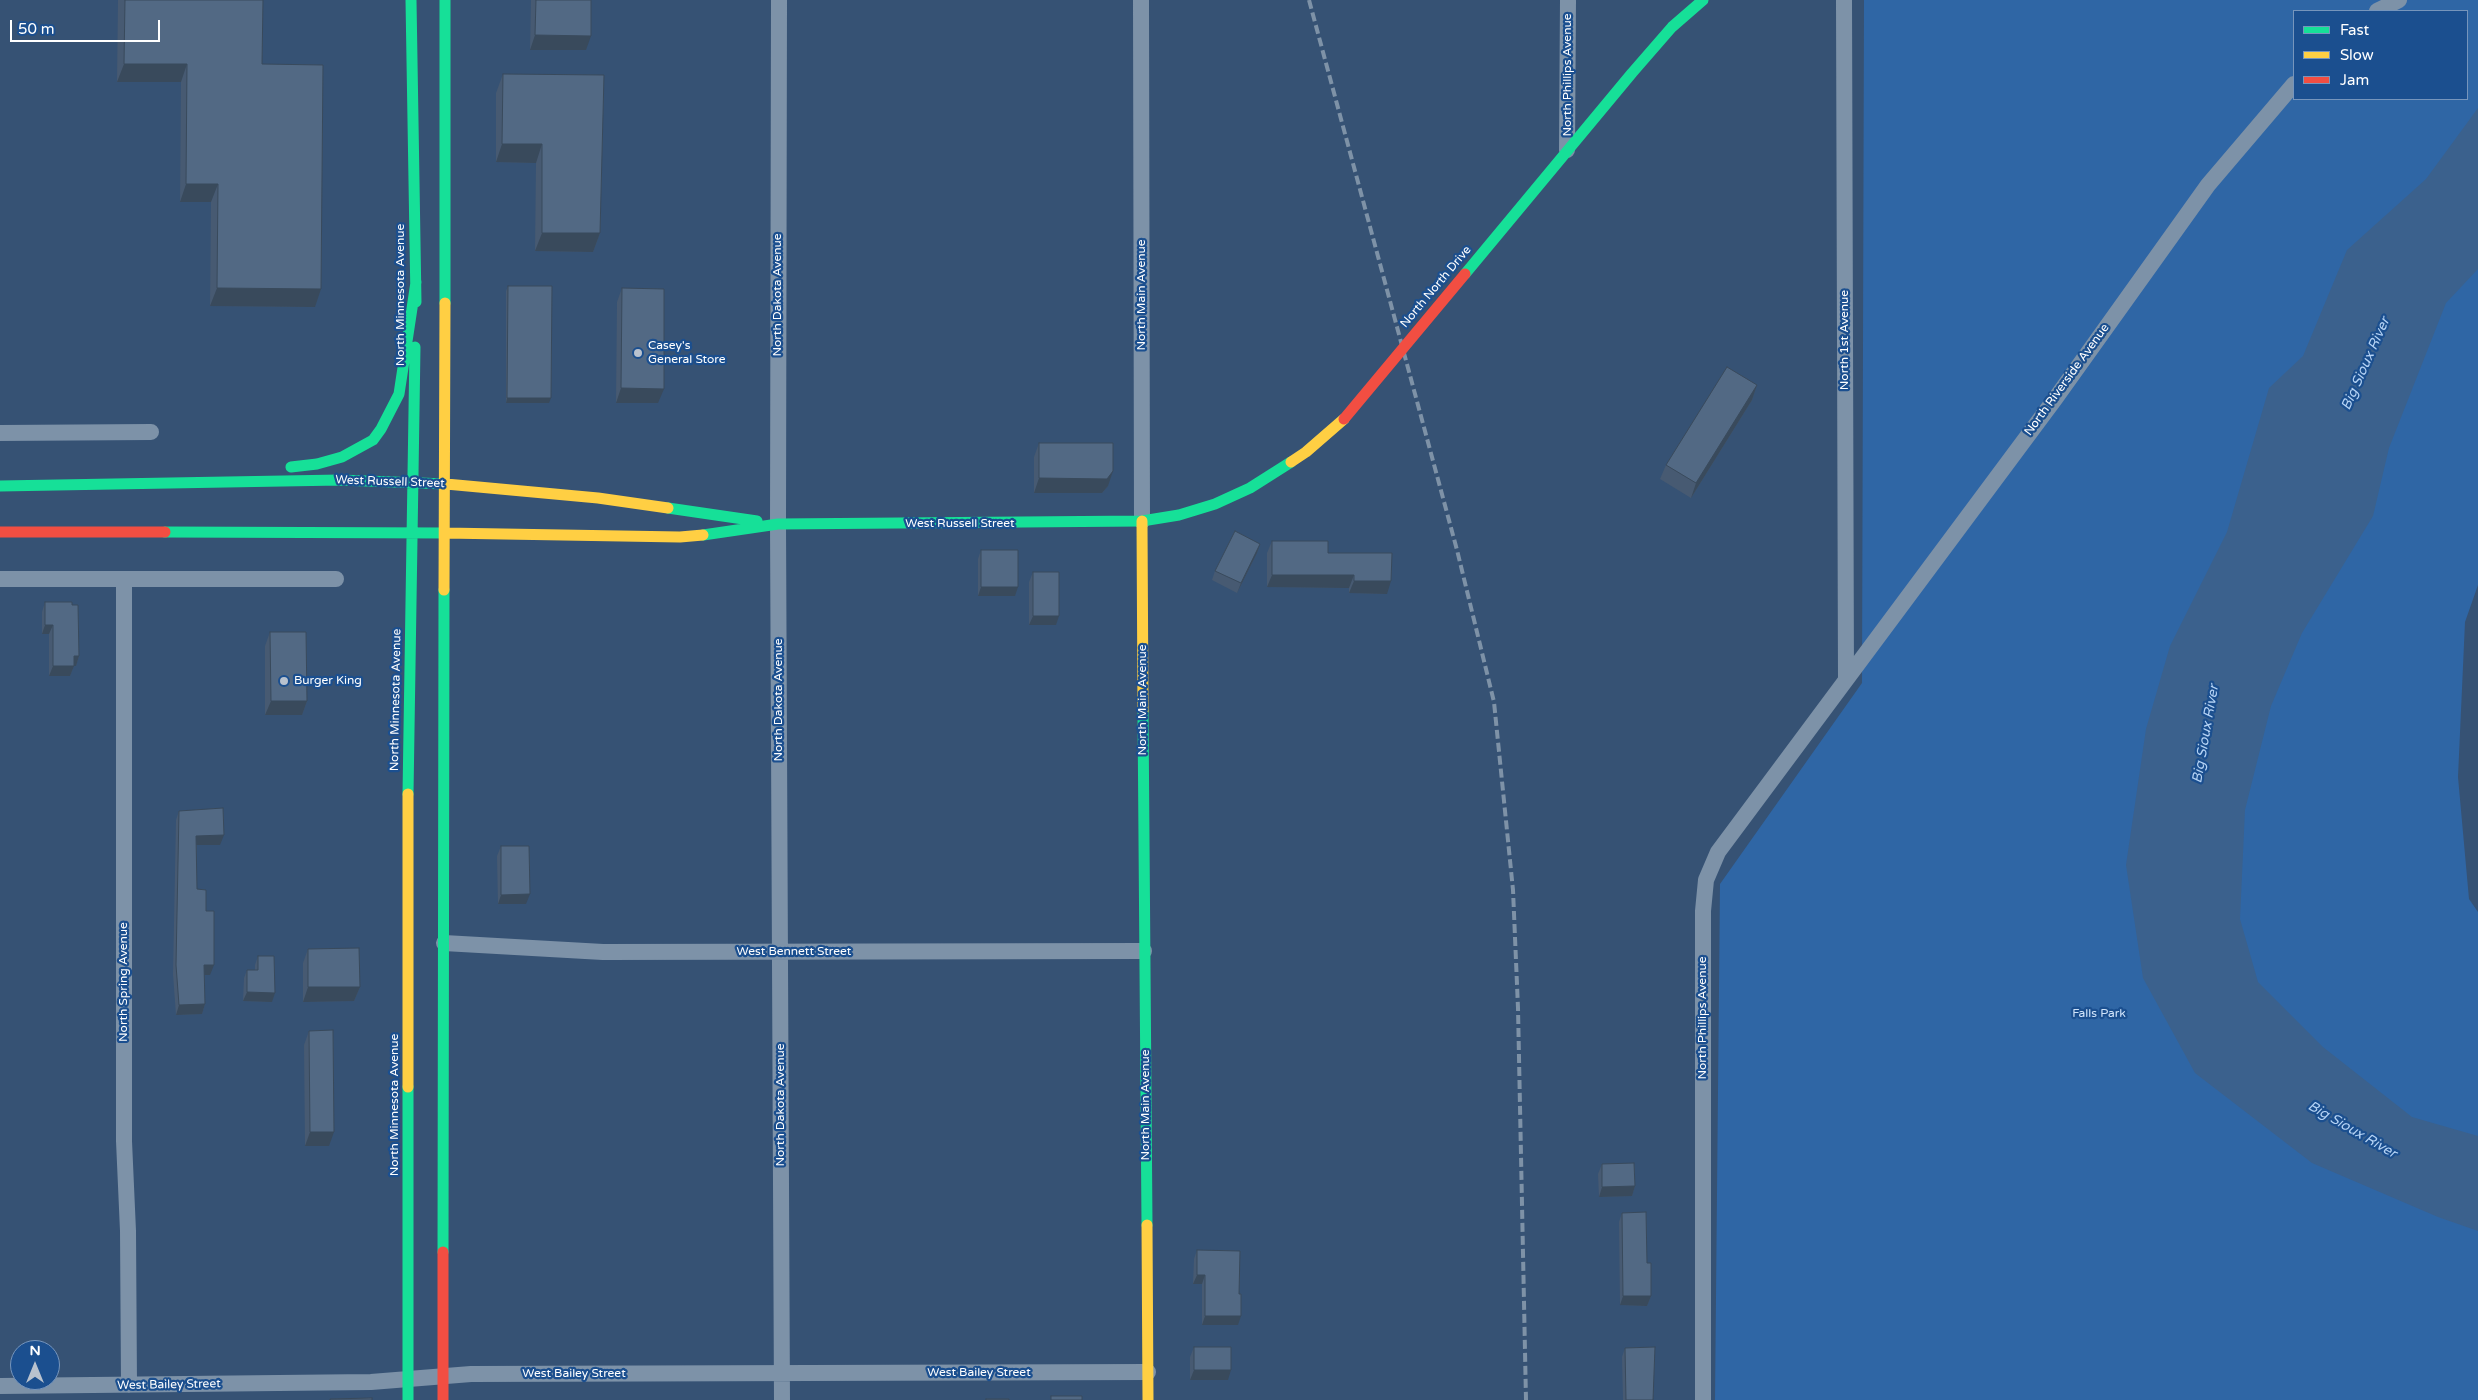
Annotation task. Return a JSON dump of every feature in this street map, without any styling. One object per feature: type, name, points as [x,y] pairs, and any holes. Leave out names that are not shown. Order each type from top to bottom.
[{"type":"main road","name":"North Minnesota Avenue","points":[[408,1400],[408,739],[411,533],[414,482],[416,282],[411,0]]},
{"type":"main road","points":[[443,1400],[446,0]]},
{"type":"main road","name":"North North Drive","points":[[1142,521],[1179,515],[1215,504],[1250,488],[1306,452],[1344,419],[1672,27],[1703,0]]},
{"type":"main road","points":[[173,483],[317,464],[342,457],[373,440],[389,416],[398,394],[416,282]]},
{"type":"main road","name":"West Russell Street","points":[[0,486],[340,480],[414,482],[598,498],[778,524]]},
{"type":"main road","name":"West Russell Street","points":[[0,532],[445,533],[680,537],[778,524],[1142,521]]},
{"type":"main road","name":"North Main Avenue","points":[[1142,521],[1148,1400]]},
{"type":"street","name":"North Dakota Avenue","points":[[779,0],[778,524],[782,1400]]},
{"type":"street","name":"North Main Avenue","points":[[1141,0],[1142,521]]},
{"type":"street","name":"North Phillips Avenue","points":[[1568,0],[1568,150]]},
{"type":"street","name":"North 1st Avenue","points":[[1844,0],[1846,680]]},
{"type":"street","points":[[2379,10],[2399,0]]},
{"type":"street","name":"North Riverside Avenue","points":[[1846,680],[2055,399],[2208,185],[2293,85]]},
{"type":"street","points":[[0,433],[151,432]]},
{"type":"street","points":[[0,579],[336,579]]},
{"type":"street","name":"North Spring Avenue","points":[[124,579],[124,1141],[128,1231],[129,1385]]},
{"type":"street","name":"North Phillips Avenue","points":[[1703,1400],[1703,910],[1706,880],[1718,852],[1846,680]]},
{"type":"street","name":"West Bennett Street","points":[[444,943],[603,952],[1144,951]]},
{"type":"street","name":"West Bailey Street","points":[[0,1386],[57,1393],[129,1385],[408,1380],[471,1374],[1148,1372]]},
{"type":"green space","name":"Falls Park","points":[[1864,0],[2478,0],[2478,585],[2465,622],[2458,777],[2469,899],[2478,912],[2478,1400],[1715,1400],[1720,884],[1862,683]]},
{"type":"water","name":"Big Sioux River","points":[[2478,108],[2478,269],[2446,303],[2389,448],[2373,516],[2302,633],[2271,706],[2245,810],[2240,919],[2258,982],[2323,1047],[2412,1117],[2478,1136],[2478,1231],[2438,1217],[2312,1163],[2195,1073],[2143,978],[2126,865],[2146,729],[2170,646],[2227,532],[2269,388],[2303,356],[2347,250],[2426,179]]},
{"type":"building","points":[[125,0],[263,0],[262,64],[323,65],[321,289],[217,288],[218,184],[186,184],[187,64],[124,64]]},
{"type":"building","points":[[536,0],[591,0],[591,36],[535,35]]},
{"type":"building","points":[[503,74],[604,75],[600,233],[542,233],[542,144],[502,144]]},
{"type":"building","points":[[508,286],[552,286],[551,398],[507,398]]},
{"type":"building","name":"Casey's General Store","points":[[622,288],[664,289],[664,389],[621,388]]},
{"type":"building","points":[[1727,367],[1757,385],[1696,483],[1666,465]]},
{"type":"building","points":[[1039,443],[1113,443],[1113,471],[1107,479],[1039,478]]},
{"type":"building","points":[[1235,531],[1260,544],[1241,583],[1215,571]]},
{"type":"building","points":[[1272,541],[1328,541],[1328,553],[1392,553],[1391,581],[1354,581],[1354,575],[1272,575]]},
{"type":"building","points":[[981,550],[1018,550],[1018,587],[981,587]]},
{"type":"building","points":[[1033,572],[1059,572],[1059,616],[1033,616]]},
{"type":"building","points":[[45,602],[72,602],[72,605],[78,605],[79,656],[74,656],[74,666],[53,666],[53,625],[45,625]]},
{"type":"building","points":[[270,632],[306,632],[307,701],[271,701]]},
{"type":"building","points":[[223,808],[224,835],[196,836],[197,889],[206,890],[206,911],[214,911],[214,965],[204,965],[205,1004],[179,1005],[176,965],[179,811]]},
{"type":"building","points":[[501,846],[529,846],[530,894],[501,895]]},
{"type":"building","points":[[359,948],[360,987],[308,987],[308,949]]},
{"type":"building","points":[[258,956],[274,956],[275,993],[247,992],[247,970],[258,970]]},
{"type":"building","points":[[333,1030],[334,1132],[310,1132],[309,1031]]},
{"type":"building","points":[[1634,1163],[1635,1186],[1602,1187],[1602,1164]]},
{"type":"building","points":[[1646,1212],[1647,1263],[1651,1263],[1651,1296],[1623,1296],[1622,1213]]},
{"type":"building","points":[[1197,1250],[1240,1251],[1239,1294],[1241,1294],[1241,1316],[1205,1316],[1205,1275],[1197,1275]]},
{"type":"building","points":[[1194,1347],[1231,1347],[1231,1370],[1194,1370]]},
{"type":"building","points":[[1655,1347],[1653,1400],[1626,1400],[1625,1348]]},
{"type":"building","points":[[1051,1396],[1082,1396],[1082,1400],[1051,1400]]},
{"type":"building","points":[[372,1398],[372,1400],[330,1400],[330,1399]]},
{"type":"building","points":[[1009,1399],[1009,1400],[986,1400]]},
{"type":"railway","points":[[1309,0],[1457,550],[1494,702],[1513,890],[1518,1008],[1526,1400]]},
{"type":"traffic: fast","points":[[411,0],[416,302]]},
{"type":"traffic: fast","points":[[445,0],[445,303]]},
{"type":"traffic: fast","points":[[1465,274],[1632,73],[1672,27],[1703,0]]},
{"type":"traffic: fast","points":[[291,467],[317,464],[342,457],[373,440],[381,429],[399,394],[416,282]]},
{"type":"traffic: fast","points":[[408,794],[415,347]]},
{"type":"traffic: fast","points":[[703,535],[778,524],[1142,521],[1179,515],[1215,504],[1250,488],[1291,462]]},
{"type":"traffic: fast","points":[[0,486],[340,480],[446,484]]},
{"type":"traffic: fast","points":[[668,508],[757,521]]},
{"type":"traffic: fast","points":[[165,532],[445,533]]},
{"type":"traffic: fast","points":[[443,1252],[444,590]]},
{"type":"traffic: fast","points":[[1143,711],[1147,1225]]},
{"type":"traffic: fast","points":[[408,1087],[408,1400]]},
{"type":"traffic: slow","points":[[444,590],[445,303]]},
{"type":"traffic: slow","points":[[1291,462],[1306,452],[1344,419]]},
{"type":"traffic: slow","points":[[446,484],[598,498],[668,508]]},
{"type":"traffic: slow","points":[[1142,521],[1143,711]]},
{"type":"traffic: slow","points":[[445,533],[680,537],[703,535]]},
{"type":"traffic: slow","points":[[408,794],[408,1087]]},
{"type":"traffic: slow","points":[[1147,1225],[1148,1400]]},
{"type":"traffic: jam","points":[[1344,419],[1465,274]]},
{"type":"traffic: jam","points":[[0,532],[165,532]]},
{"type":"traffic: jam","points":[[443,1252],[443,1400]]},
{"type":"place","name":"Casey's General Store","points":[[638,353]]},
{"type":"place","name":"Burger King","points":[[284,681]]}]
